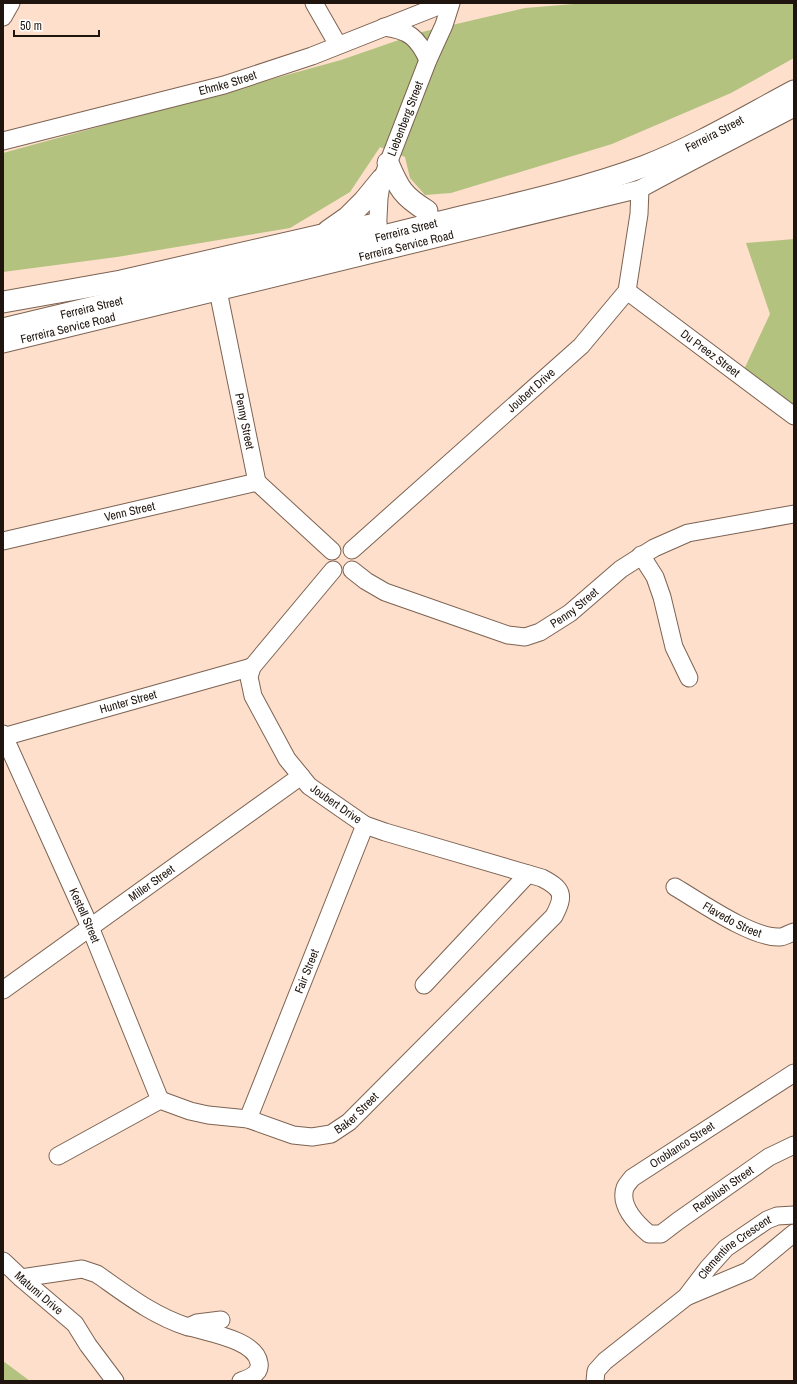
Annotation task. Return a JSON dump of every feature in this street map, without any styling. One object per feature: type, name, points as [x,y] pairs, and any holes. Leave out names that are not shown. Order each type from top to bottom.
[{"type":"main road","name":"Ferreira Street","points":[[3,302],[121,281],[215,277],[322,235],[377,231],[427,211],[601,167],[644,153],[683,136],[794,76]]},
{"type":"main road","name":"Ferreira Street","points":[[3,329],[215,277],[377,231],[558,192],[621,174],[685,148],[794,91]]},
{"type":"main road","points":[[322,235],[348,217],[364,202],[385,171],[404,194],[427,211]]},
{"type":"street","points":[[3,17],[11,3]]},
{"type":"street","points":[[314,3],[338,45]]},
{"type":"street","name":"Ehmke Street","points":[[3,141],[224,86],[312,56],[446,3]]},
{"type":"street","name":"Liebenberg Street","points":[[377,231],[379,198],[385,171],[428,60],[444,25],[451,3]]},
{"type":"street","points":[[384,27],[407,32],[422,47],[428,60]]},
{"type":"street","name":"Ferreira Service Road","points":[[3,344],[215,277],[640,189],[794,108]]},
{"type":"street","points":[[627,290],[639,214],[640,189]]},
{"type":"street","name":"Penny Street","points":[[215,277],[257,482]]},
{"type":"street","name":"Du Preez Street","points":[[627,290],[794,416]]},
{"type":"street","name":"Joubert Drive","points":[[352,550],[581,346],[627,290]]},
{"type":"street","points":[[257,482],[332,551]]},
{"type":"street","name":"Venn Street","points":[[3,541],[257,482]]},
{"type":"street","name":"Penny Street","points":[[352,570],[366,581],[385,592],[508,635],[525,637],[540,632],[570,613],[621,569],[654,548],[688,533],[794,514]]},
{"type":"street","points":[[344,546],[352,550],[356,558],[356,562],[352,570],[344,573],[333,570],[329,562],[332,551],[336,548],[344,546]]},
{"type":"street","points":[[641,555],[655,576],[662,597],[674,647],[689,678]]},
{"type":"street","points":[[252,667],[333,570]]},
{"type":"street","name":"Joubert Drive","points":[[252,667],[249,677],[253,696],[287,759],[309,786],[365,825],[542,878],[555,885],[561,895]]},
{"type":"street","name":"Hunter Street","points":[[3,736],[252,667]]},
{"type":"street","name":"Kestell Street","points":[[3,736],[90,927],[160,1100]]},
{"type":"street","name":"Miller Street","points":[[3,990],[301,776]]},
{"type":"street","name":"Fair Street","points":[[248,1119],[365,825]]},
{"type":"street","points":[[424,985],[528,874]]},
{"type":"street","name":"Flavedo Street","points":[[675,887],[737,924],[763,934],[780,937],[794,932]]},
{"type":"street","name":"Baker Street","points":[[160,1100],[190,1111],[208,1115],[248,1119],[293,1135],[312,1137],[331,1134],[349,1122],[554,916],[560,904],[561,895]]},
{"type":"street","name":"Oroblanco Street","points":[[654,1235],[649,1234],[639,1226],[624,1205],[623,1198],[625,1187],[632,1178],[794,1073]]},
{"type":"street","points":[[58,1156],[160,1100]]},
{"type":"street","name":"Redblush Street","points":[[654,1235],[661,1234],[769,1157],[794,1145]]},
{"type":"street","name":"Clementine Crescent","points":[[595,1381],[596,1371],[605,1361],[686,1297],[708,1268],[726,1248],[767,1220],[777,1216],[794,1215]]},
{"type":"street","name":"Clementine Crescent","points":[[686,1297],[748,1271],[794,1233]]},
{"type":"street","name":"Matumi Drive","points":[[3,1261],[75,1324],[88,1345],[115,1381]]},
{"type":"street","points":[[21,1278],[89,1270],[142,1306],[188,1327],[237,1340],[249,1348],[258,1358],[260,1367],[253,1375],[241,1381]]},
{"type":"street","points":[[188,1327],[197,1322],[221,1320]]},
{"type":"green space","points":[[586,3],[794,3],[794,58],[731,93],[612,144],[451,193],[425,195],[410,178],[405,157],[380,147],[350,192],[290,228],[117,257],[3,272],[3,153],[341,60],[422,32],[525,8]]},
{"type":"green space","points":[[794,239],[794,416],[741,376],[770,314],[746,243]]},
{"type":"green space","points":[[3,1361],[30,1381],[3,1381]]}]
